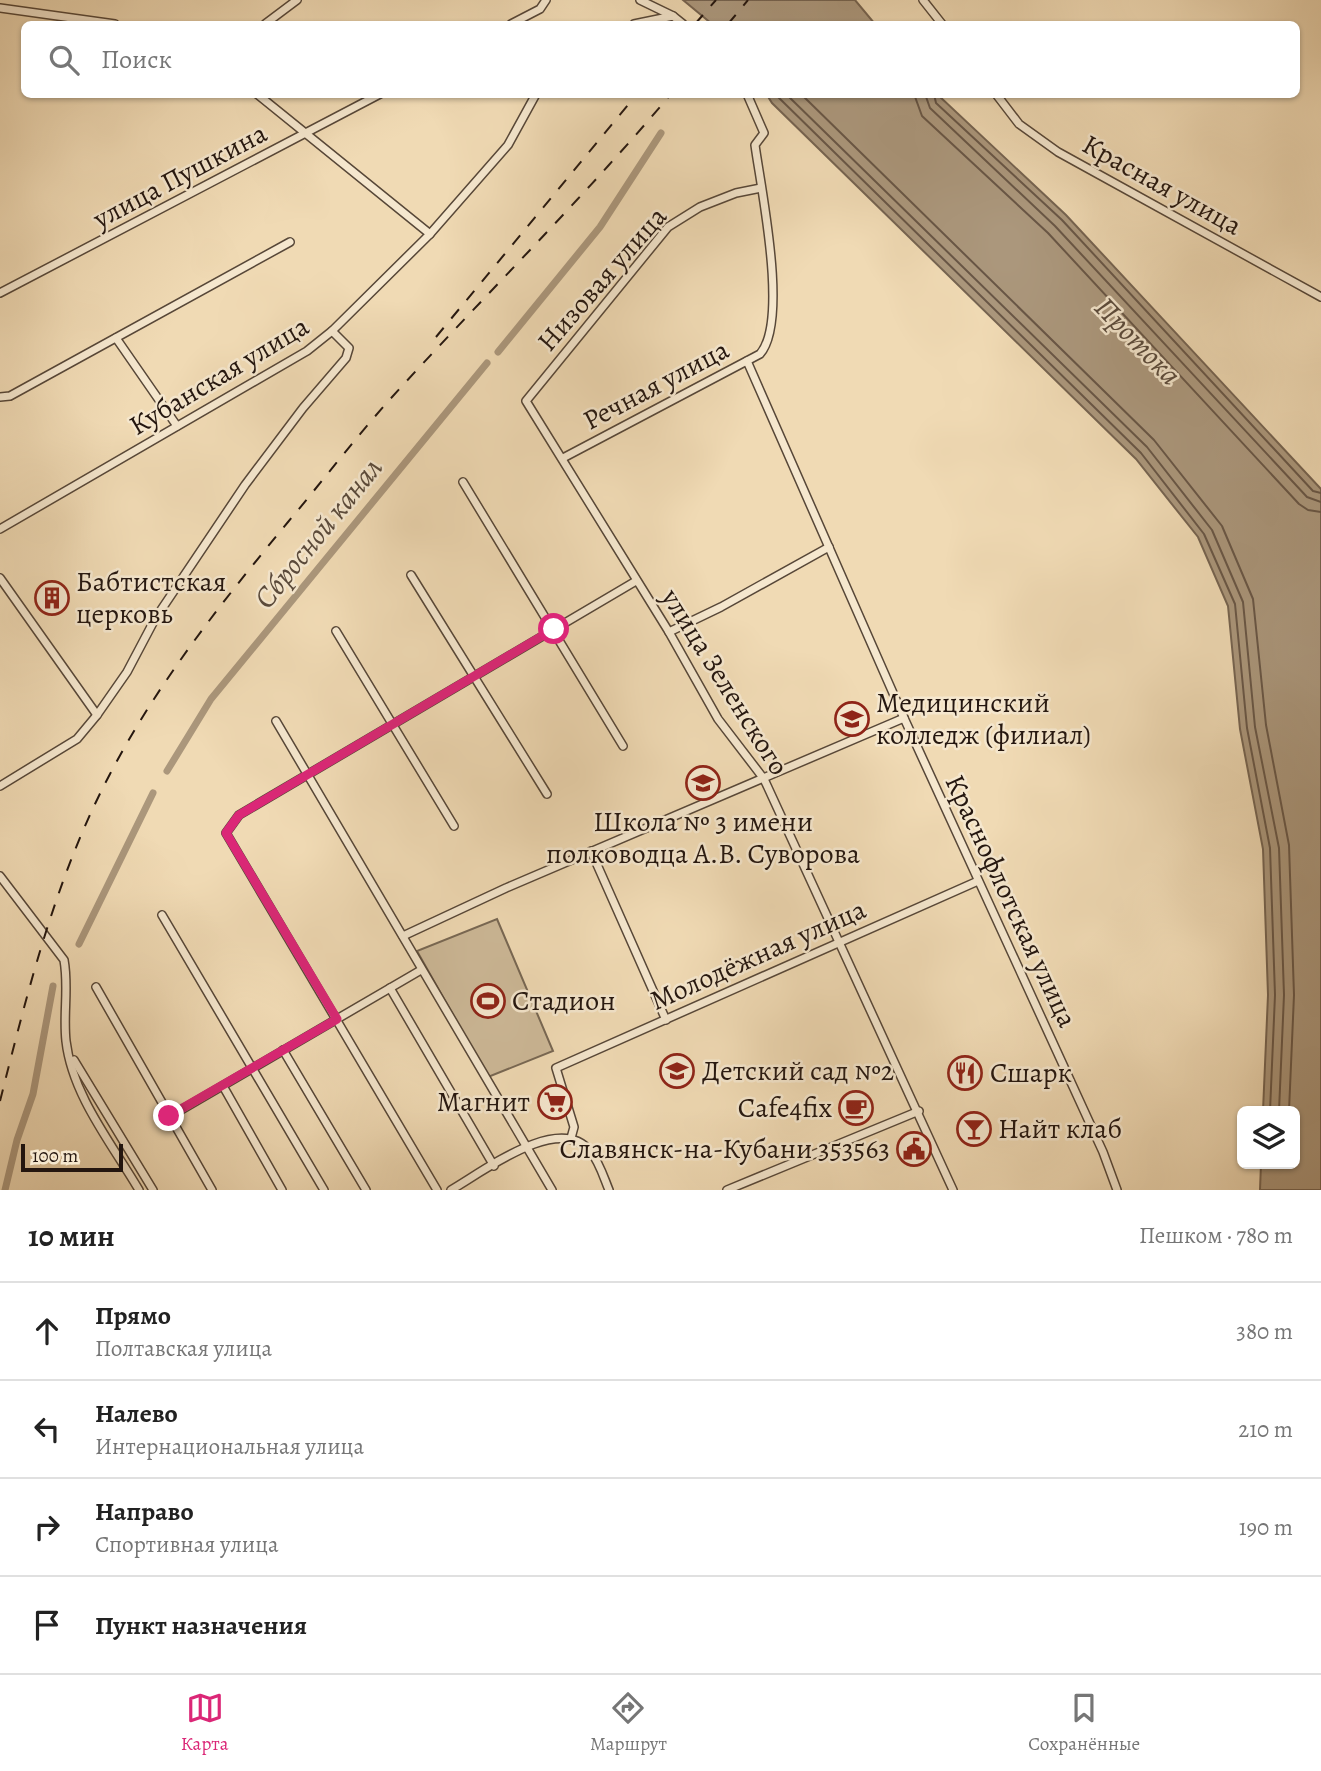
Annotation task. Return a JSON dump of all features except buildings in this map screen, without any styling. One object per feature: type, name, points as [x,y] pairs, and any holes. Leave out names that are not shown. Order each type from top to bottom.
[{"type":"street","points":[[269,21],[297,0]]},
{"type":"street","points":[[517,21],[540,9],[546,0]]},
{"type":"street","points":[[640,0],[679,21]]},
{"type":"street","points":[[923,0],[940,21]]},
{"type":"street","points":[[0,8],[93,21]]},
{"type":"street","points":[[649,21],[673,16]]},
{"type":"street","points":[[262,98],[430,234]]},
{"type":"street","name":"улица Пушкина","points":[[0,293],[373,98]]},
{"type":"street","name":"Кубанская улица","points":[[0,529],[307,351],[332,331],[430,234],[508,145],[534,98]]},
{"type":"street","points":[[749,98],[764,133],[755,145],[761,188]]},
{"type":"street","name":"Красная улица","points":[[999,98],[1019,124],[1058,152],[1321,296]]},
{"type":"street","name":"Речная улица","points":[[563,458],[747,361],[767,346],[773,288],[761,188]]},
{"type":"street","name":"Низовая улица","points":[[526,401],[668,227],[700,207],[736,193],[761,188]]},
{"type":"street","points":[[0,397],[10,396],[290,242]]},
{"type":"street","points":[[0,786],[77,738],[97,715],[127,672],[155,619],[245,485],[303,408],[346,358],[349,348],[332,331]]},
{"type":"street","points":[[116,338],[177,426]]},
{"type":"street","name":"Краснофлотская улица","points":[[747,361],[904,718],[1103,1152],[1117,1190]]},
{"type":"street","name":"улица Зеленского","points":[[526,401],[669,632],[718,719],[764,779],[919,1111],[953,1190]]},
{"type":"street","points":[[463,482],[623,746]]},
{"type":"street","points":[[669,632],[721,607],[829,547]]},
{"type":"street","points":[[411,575],[547,793]]},
{"type":"street","points":[[0,578],[97,715]]},
{"type":"street","points":[[437,1190],[226,833],[239,815],[636,581]]},
{"type":"street","points":[[335,631],[454,826]]},
{"type":"street","points":[[403,936],[591,851],[904,718]]},
{"type":"street","points":[[276,722],[552,1190]]},
{"type":"street","points":[[591,851],[666,1020]]},
{"type":"street","points":[[0,876],[64,960],[67,977],[66,1041],[79,1090],[139,1190]]},
{"type":"street","name":"Молодёжная улица","points":[[571,1138],[574,1126],[556,1068],[978,881]]},
{"type":"street","points":[[162,915],[324,1190]]},
{"type":"street","points":[[169,1116],[421,970]]},
{"type":"street","points":[[96,987],[212,1190]]},
{"type":"street","points":[[390,988],[494,1166]]},
{"type":"street","points":[[283,1050],[366,1190]]},
{"type":"street","points":[[69,1054],[153,1190]]},
{"type":"street","points":[[79,1090],[82,1081],[89,1083]]},
{"type":"street","points":[[223,1086],[282,1190]]},
{"type":"street","points":[[727,1190],[919,1111]]},
{"type":"street","points":[[451,1190],[548,1137],[571,1138],[592,1153],[609,1190]]},
{"type":"shaded area","name":"Стадион","points":[[497,919],[553,1051],[488,1077],[417,951]]},
{"type":"water","points":[[683,0],[855,0],[872,21],[708,21]]},
{"type":"water","name":"Протока","points":[[769,98],[941,98],[1066,215],[1321,489],[1321,1190],[1260,1190],[1261,1169],[1300,1169],[1300,1106],[1263,1106],[1268,995],[1263,849],[1240,729],[1228,606],[1198,537],[1136,459]]},
{"type":"waterway","name":"Сбросной канал","points":[[498,352],[600,227],[661,133]]},
{"type":"waterway","name":"Сбросной канал","points":[[167,771],[211,699],[487,363]]},
{"type":"waterway","name":"Сбросной канал","points":[[79,944],[153,793]]},
{"type":"waterway","name":"Сбросной канал","points":[[5,1190],[17,1140],[33,1094],[53,986]]},
{"type":"railway","points":[[698,21],[716,0]]},
{"type":"railway","points":[[730,21],[748,0]]},
{"type":"railway","points":[[436,337],[634,98]]},
{"type":"railway","points":[[0,1101],[45,934],[74,853],[110,774],[170,675],[239,582],[373,419],[667,98]]},
{"type":"place","name":"Бабтистская церковь","points":[[52,598]]},
{"type":"place","name":"Медицинский колледж (филиал)","points":[[852,719]]},
{"type":"place","name":"Школа № 3 имени полководца А.В. Суворова","points":[[703,783]]},
{"type":"place","name":"Стадион","points":[[488,1001]]},
{"type":"place","name":"Детский сад №2","points":[[677,1071]]},
{"type":"place","name":"Сшарк","points":[[965,1073]]},
{"type":"place","name":"Магнит","points":[[555,1102]]},
{"type":"place","name":"Cafe4fix","points":[[856,1108]]},
{"type":"place","name":"Найт клаб","points":[[974,1129]]},
{"type":"place","name":"Славянск-на-Кубани 353563","points":[[914,1149]]},
{"type":"route","points":[[169,1116],[337,1019],[226,833],[239,815],[554,629]]}]
